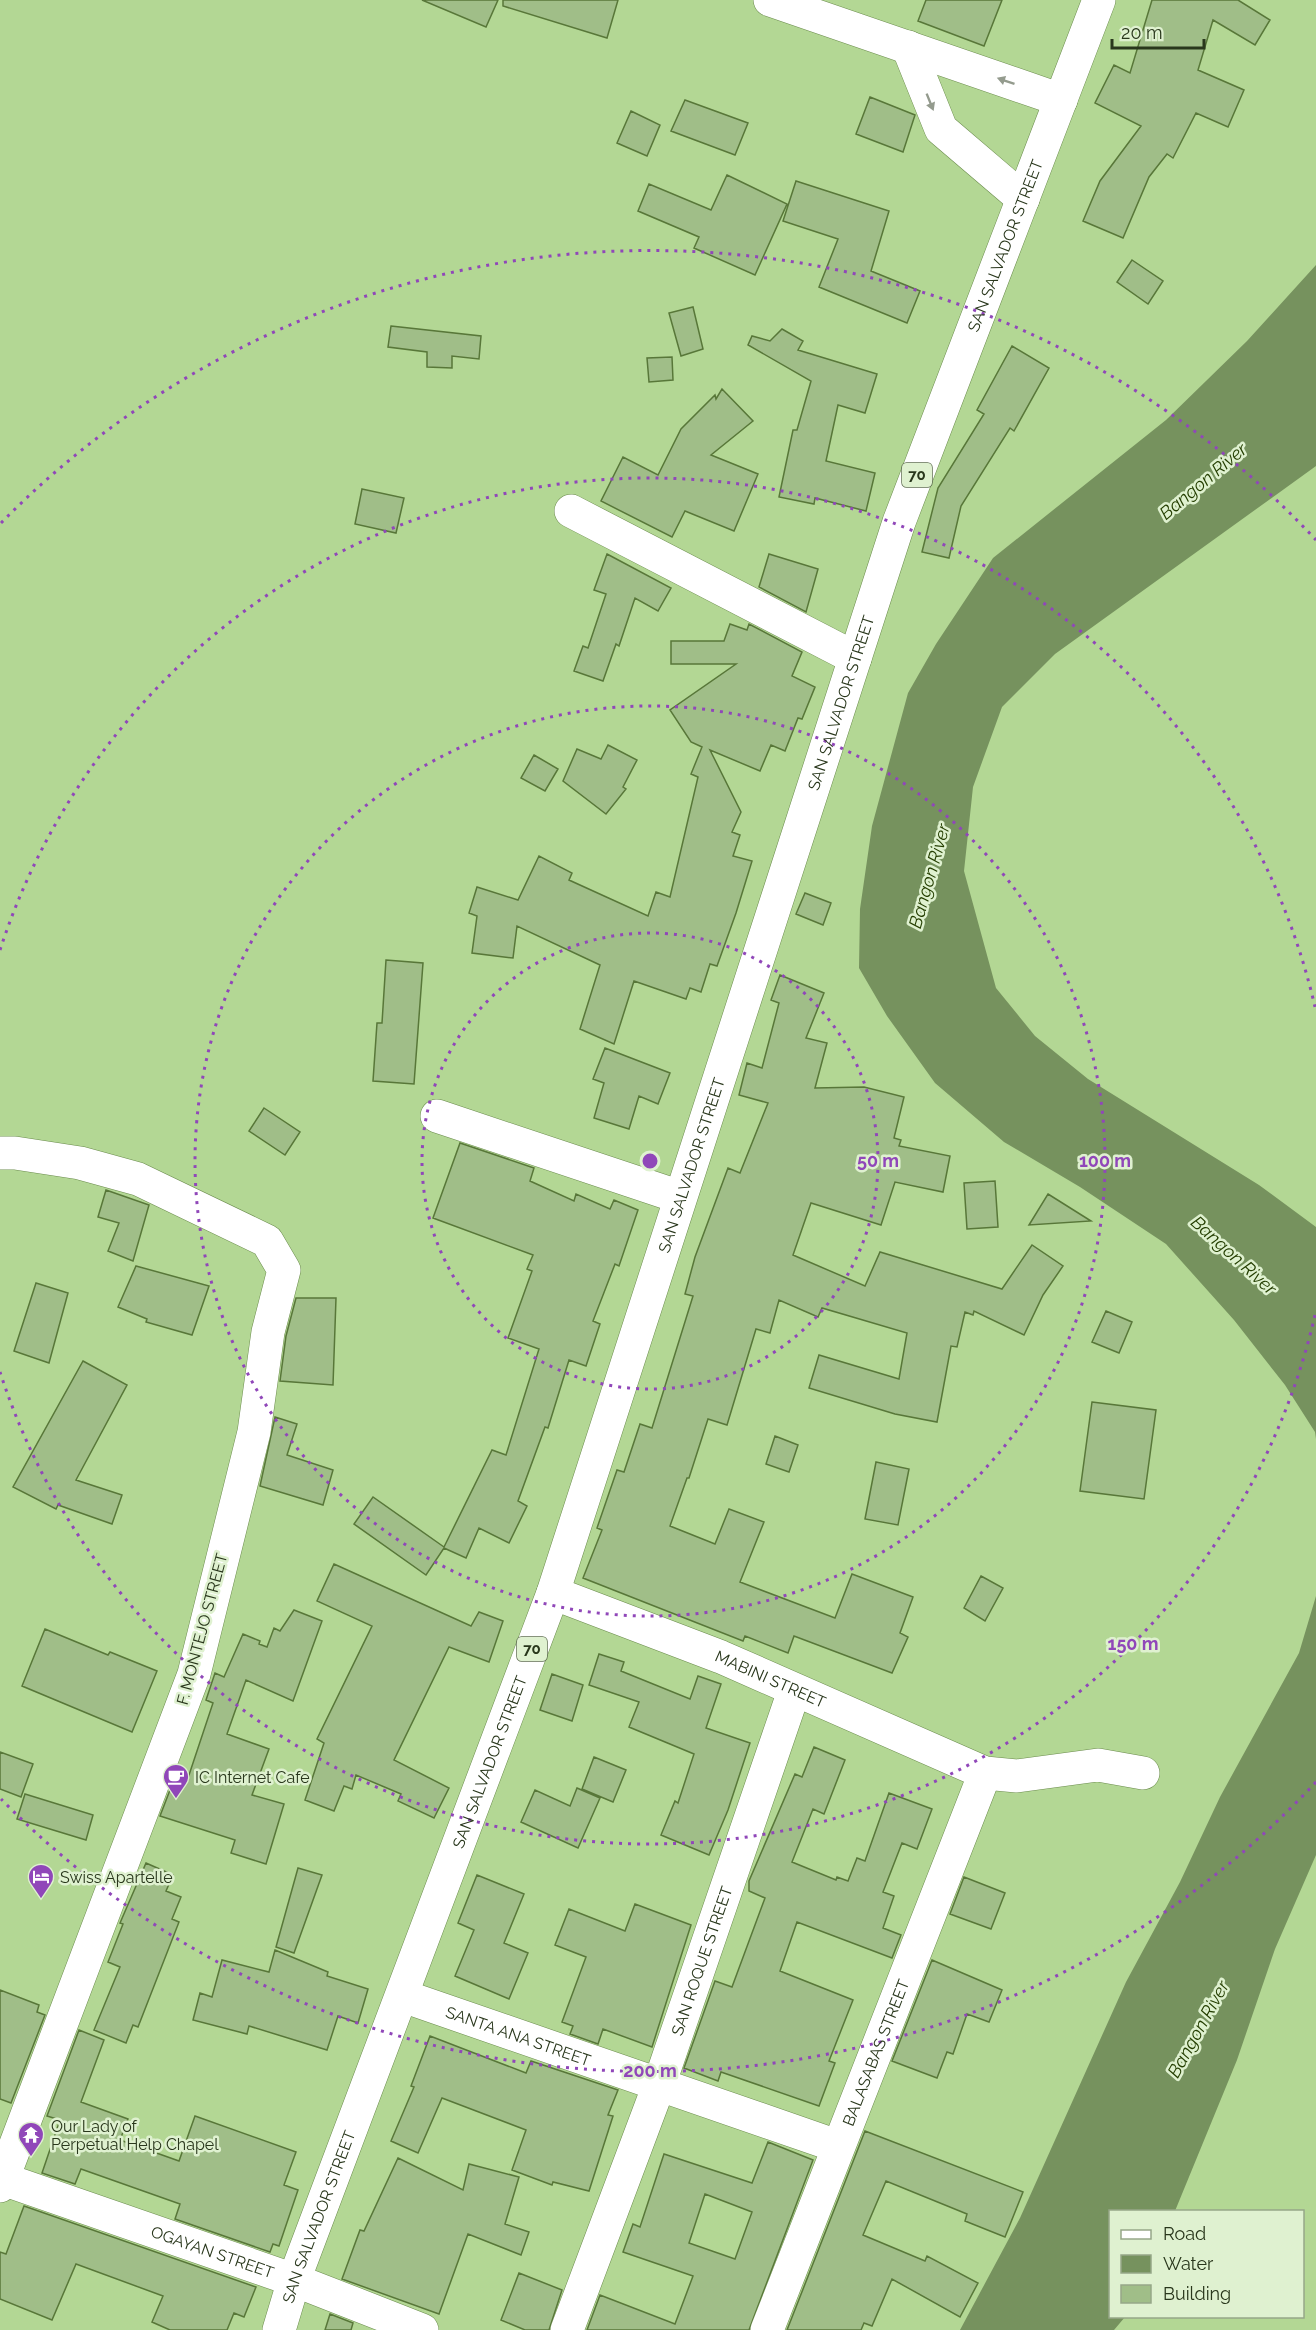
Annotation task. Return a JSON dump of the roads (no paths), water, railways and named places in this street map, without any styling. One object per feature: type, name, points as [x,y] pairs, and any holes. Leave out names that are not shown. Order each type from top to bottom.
[{"type":"main road","points":[[771,0],[1061,100]]},
{"type":"main road","name":"SAN SALVADOR STREET","points":[[279,2330],[294,2280],[403,1996],[553,1593],[899,522],[1099,0]]},
{"type":"main road","points":[[908,47],[941,129],[1023,199]]},
{"type":"main road","points":[[571,511],[855,658]]},
{"type":"main road","points":[[437,1116],[680,1197]]},
{"type":"main road","name":"F. MONTEJO STREET","points":[[0,1153],[15,1152],[80,1163],[138,1179],[267,1241],[284,1269],[268,1332],[254,1432],[194,1674],[1,2181]]},
{"type":"main road","name":"MABINI STREET","points":[[553,1593],[721,1657],[985,1773],[1017,1776],[1098,1765],[1143,1773]]},
{"type":"main road","name":"SAN ROQUE STREET","points":[[567,2330],[659,2085],[794,1691]]},
{"type":"main road","name":"BALASABAS STREET","points":[[767,2330],[837,2146],[985,1773]]},
{"type":"main road","name":"SANTA ANA STREET","points":[[403,1996],[837,2146]]},
{"type":"main road","name":"OGAYAN STREET","points":[[1,2181],[294,2280],[422,2330]]},
{"type":"water","name":"Bangon River","points":[[1316,265],[1316,466],[1055,654],[1002,707],[973,787],[964,871],[996,988],[1035,1036],[1088,1079],[1259,1185],[1316,1227],[1316,1439],[1315,1432],[1285,1385],[1234,1320],[1166,1244],[1080,1187],[1004,1142],[935,1083],[887,1016],[859,968],[860,909],[872,826],[908,693],[936,644],[993,558],[1166,420],[1247,341]]},
{"type":"water","name":"Bangon River","points":[[1316,1596],[1316,1855],[1275,1949],[1237,2060],[1175,2210],[1109,2210],[1109,2318],[1124,2318],[1114,2330],[960,2330],[1020,2218],[1126,1982],[1180,1882],[1220,1797],[1299,1653]]},
{"type":"place","name":"IC Internet Cafe","points":[[176,1800]]},
{"type":"place","name":"Swiss Apartelle","points":[[41,1900]]},
{"type":"place","name":"Our Lady of Perpetual Help Chapel","points":[[31,2158]]}]
